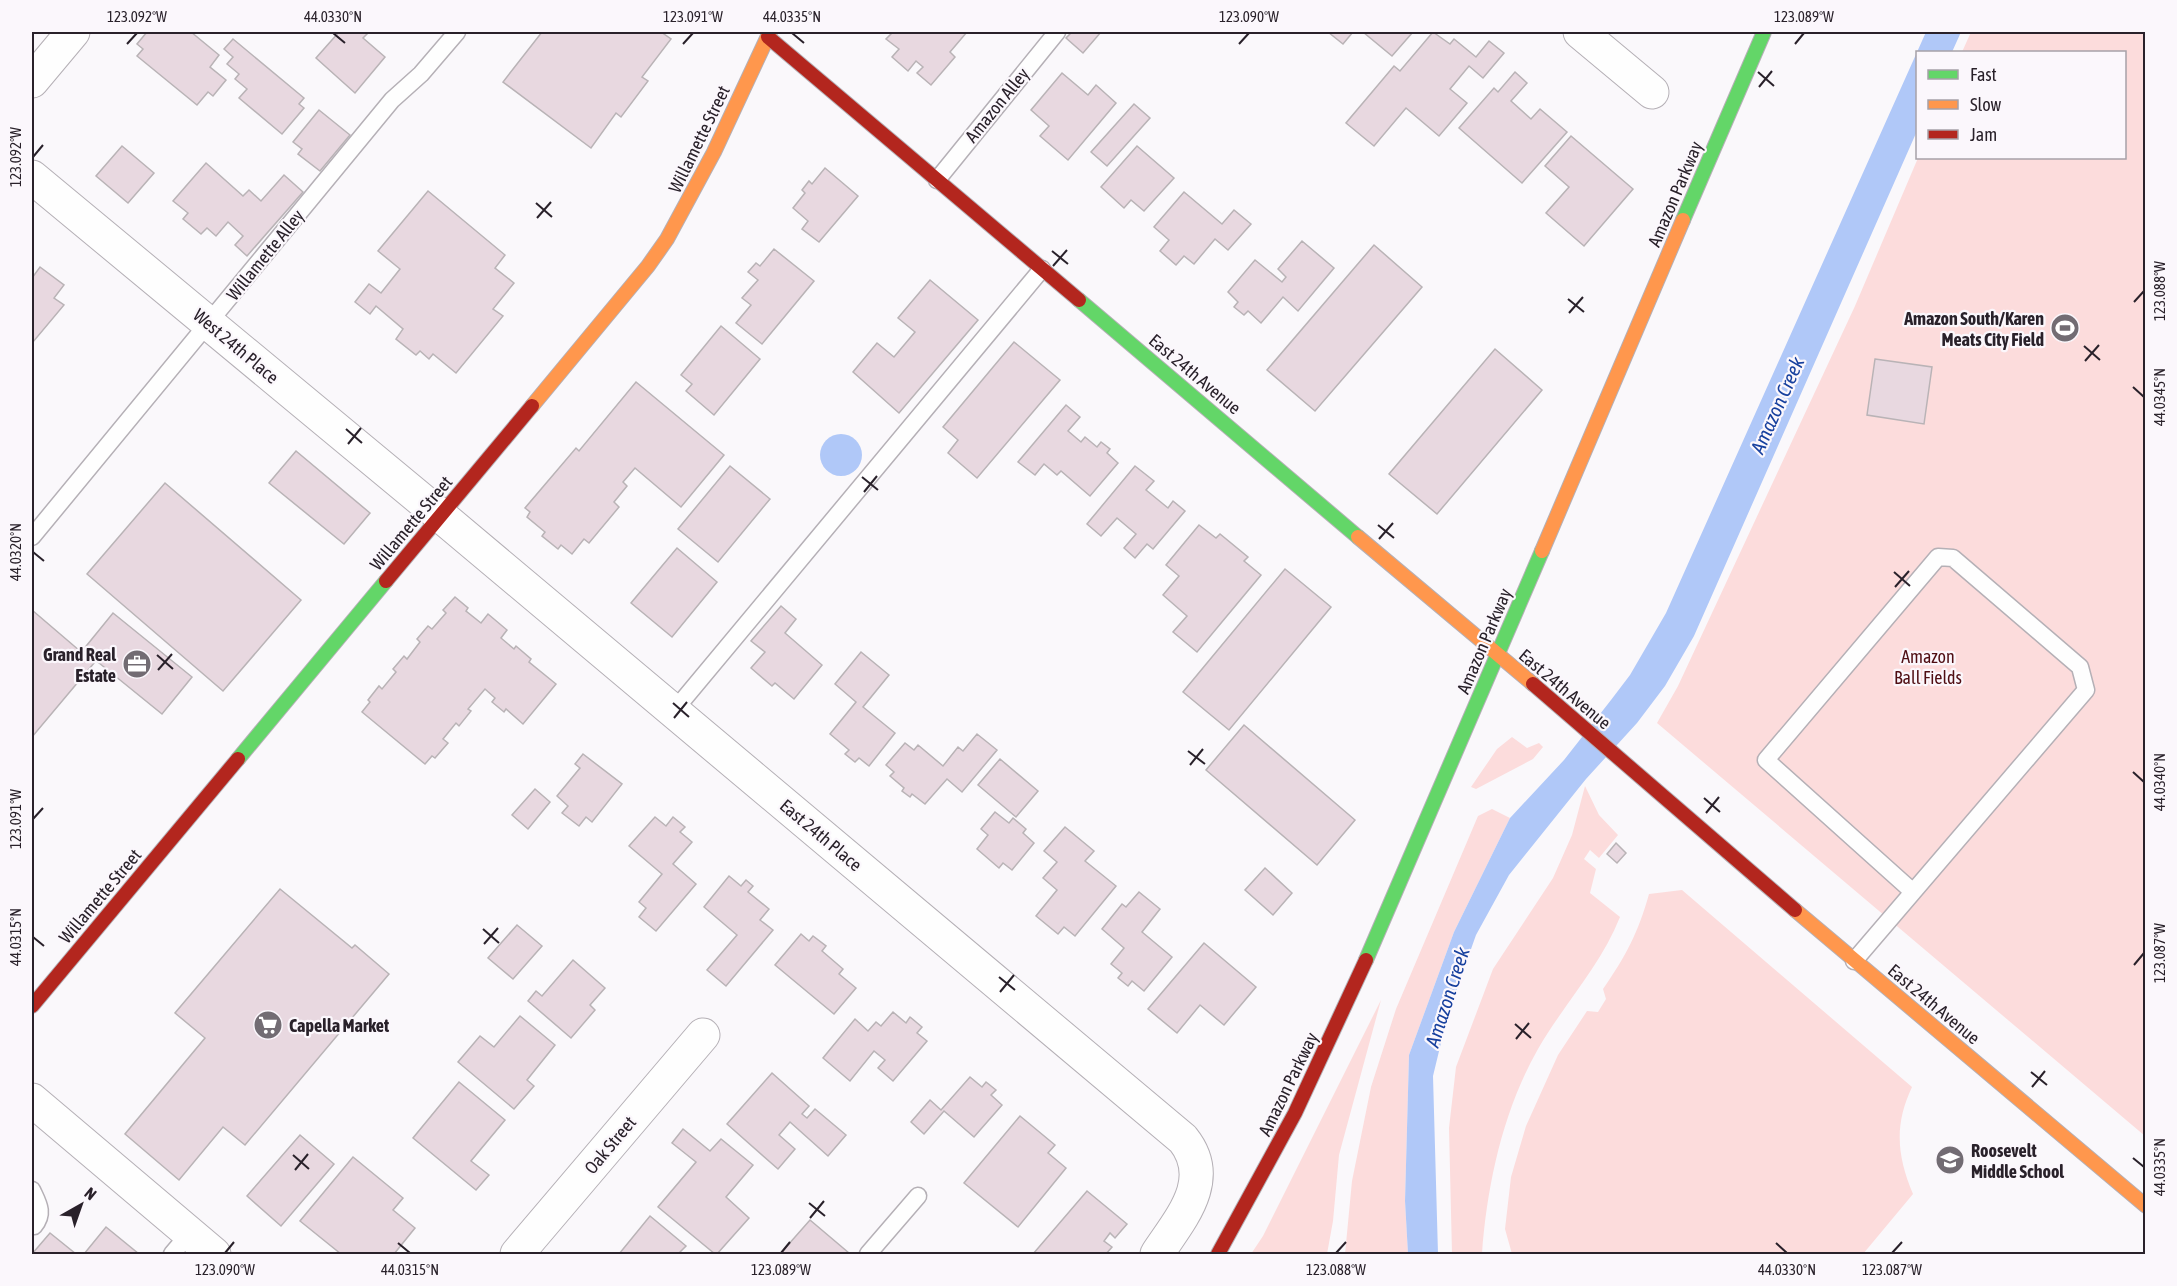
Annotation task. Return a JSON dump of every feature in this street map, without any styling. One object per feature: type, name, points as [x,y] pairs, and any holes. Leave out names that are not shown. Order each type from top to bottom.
[{"type":"main road","name":"Amazon Parkway","points":[[1218,1254],[1295,1113],[1345,1008],[1764,32]]},
{"type":"main road","name":"East 24th Avenue","points":[[767,33],[937,180],[1615,754],[1854,961],[2145,1206]]},
{"type":"main road","name":"Willamette Street","points":[[32,1006],[441,516],[660,249],[698,185],[767,33]]},
{"type":"street","points":[[32,81],[73,32]]},
{"type":"street","points":[[1580,32],[1652,92]]},
{"type":"street","name":"West 24th Place","points":[[32,177],[441,516]]},
{"type":"street","name":"East 24th Place","points":[[441,516],[1175,1131],[1191,1148],[1196,1159],[1197,1175],[1193,1197],[1157,1254]]},
{"type":"street","name":"Oak Street","points":[[517,1254],[702,1035]]},
{"type":"street","points":[[32,1100],[181,1244],[214,1254]]},
{"type":"lane","name":"Willamette Alley","points":[[32,537],[392,100],[421,74],[458,32]]},
{"type":"lane","name":"Amazon Alley","points":[[937,180],[1057,32]]},
{"type":"lane","points":[[673,712],[1042,269]]},
{"type":"lane","points":[[1854,961],[2086,690],[2080,667],[1953,558],[1938,557],[1766,760],[1912,891]]},
{"type":"lane","points":[[32,1190],[40,1210],[40,1218],[34,1226]]},
{"type":"lane","points":[[868,1254],[918,1196]]},
{"type":"green space","name":"Amazon Ball Fields","points":[[1971,32],[2145,32],[2145,1136],[1657,723],[1678,686],[1855,306],[1918,159],[2126,159],[2126,51],[1962,51]]},
{"type":"green space","points":[[1512,737],[1527,748],[1539,743],[1543,747],[1533,759],[1476,789],[1471,787],[1497,749]]},
{"type":"green space","points":[[1585,786],[1599,815],[1618,835],[1599,858],[1590,850],[1584,859],[1596,869],[1590,893],[1620,917],[1603,952],[1538,1049],[1515,1097],[1506,1122],[1493,1175],[1482,1254],[1452,1254],[1449,1128],[1456,1067],[1493,969],[1553,878],[1572,835]]},
{"type":"green space","points":[[1492,809],[1510,818],[1454,932],[1409,1055],[1405,1201],[1408,1254],[1345,1254],[1352,1181],[1371,1087],[1396,1009],[1478,816]]},
{"type":"green space","points":[[1682,890],[1912,1087],[1902,1114],[1900,1140],[1904,1167],[1913,1194],[1863,1254],[1512,1254],[1505,1229],[1511,1177],[1526,1126],[1558,1055],[1587,1011],[1598,1012],[1606,999],[1603,989],[1630,944],[1649,894]]},
{"type":"green space","points":[[1381,1000],[1339,1155],[1333,1221],[1327,1254],[1251,1254],[1263,1236]]},
{"type":"water","points":[[1926,32],[1961,32],[1952,51],[1917,51]]},
{"type":"water","name":"Amazon Creek","points":[[1916,54],[1916,133],[1694,636],[1665,686],[1637,723],[1586,779],[1509,875],[1476,935],[1448,1014],[1433,1076],[1438,1254],[1408,1254],[1405,1201],[1409,1055],[1454,932],[1510,818],[1564,760],[1611,700],[1630,675],[1666,613]]},
{"type":"water","points":[[841,434],[849,435],[856,440],[861,447],[861,463],[856,470],[849,475],[841,476],[833,475],[826,470],[821,463],[820,455],[821,447],[826,440],[833,435]]},
{"type":"building","points":[[147,32],[191,32],[219,55],[210,67],[226,80],[213,96],[208,92],[197,105],[137,56],[143,49],[137,44]]},
{"type":"building","points":[[339,32],[369,32],[363,38],[385,57],[355,93],[316,58]]},
{"type":"building","points":[[542,32],[661,32],[671,39],[642,77],[648,81],[621,117],[616,113],[591,148],[503,82]]},
{"type":"building","points":[[893,32],[967,32],[950,52],[955,57],[931,85],[917,73],[923,67],[916,61],[908,71],[892,57],[899,49],[886,39]]},
{"type":"building","points":[[1072,32],[1101,32],[1083,53],[1066,38]]},
{"type":"building","points":[[1328,32],[1353,32],[1343,44]]},
{"type":"building","points":[[1363,32],[1413,32],[1392,56]]},
{"type":"building","points":[[1433,32],[1450,44],[1454,39],[1476,57],[1489,41],[1504,53],[1483,78],[1469,66],[1450,89],[1467,103],[1439,136],[1406,108],[1374,146],[1346,123],[1394,66],[1400,71]]},
{"type":"building","points":[[233,39],[304,98],[299,104],[304,108],[282,134],[239,98],[247,89],[235,79],[239,74],[227,64],[233,57],[224,49]]},
{"type":"building","points":[[1515,72],[1527,83],[1511,101],[1531,119],[1540,109],[1567,132],[1522,183],[1459,128],[1494,88],[1498,92]]},
{"type":"building","points":[[1062,73],[1088,95],[1096,85],[1116,103],[1068,160],[1040,136],[1049,126],[1031,110]]},
{"type":"building","points":[[1134,104],[1150,118],[1107,166],[1091,152]]},
{"type":"building","points":[[319,110],[350,135],[320,171],[298,154],[302,149],[293,142]]},
{"type":"building","points":[[1571,136],[1633,189],[1584,246],[1546,213],[1569,187],[1545,166]]},
{"type":"building","points":[[122,146],[154,173],[128,203],[96,176]]},
{"type":"building","points":[[1137,146],[1174,178],[1144,211],[1131,200],[1124,208],[1101,187]]},
{"type":"building","points":[[206,163],[243,196],[249,190],[261,201],[284,175],[303,192],[247,256],[235,245],[243,236],[228,222],[216,236],[207,228],[201,234],[183,219],[188,213],[173,201]]},
{"type":"building","points":[[825,168],[858,196],[819,242],[802,229],[808,221],[793,208],[805,193],[802,190],[809,181],[812,184]]},
{"type":"building","points":[[428,191],[505,255],[495,268],[514,283],[493,309],[503,316],[456,373],[433,354],[429,359],[420,351],[416,355],[396,339],[403,329],[376,306],[370,314],[355,302],[369,284],[381,293],[400,269],[378,251]]},
{"type":"building","points":[[1184,192],[1222,224],[1234,210],[1251,224],[1228,250],[1215,239],[1194,264],[1184,256],[1176,265],[1160,251],[1169,240],[1154,227]]},
{"type":"building","points":[[1302,241],[1334,268],[1298,311],[1283,297],[1261,323],[1248,311],[1244,315],[1234,307],[1238,302],[1228,292],[1255,260],[1282,282],[1286,277],[1278,269]]},
{"type":"building","points":[[1374,245],[1422,287],[1315,411],[1267,370]]},
{"type":"building","points":[[774,249],[814,281],[762,344],[736,323],[751,305],[742,298],[758,280],[748,272],[756,263],[760,266]]},
{"type":"building","points":[[40,267],[64,285],[54,298],[64,305],[33,342],[32,278]]},
{"type":"building","points":[[930,280],[978,320],[899,413],[853,372],[877,343],[894,357],[915,332],[898,318]]},
{"type":"building","points":[[721,326],[760,359],[714,415],[686,391],[692,384],[681,375]]},
{"type":"building","points":[[1014,342],[1060,380],[977,478],[948,453],[958,440],[943,427]]},
{"type":"building","points":[[1495,349],[1542,390],[1437,514],[1389,474]]},
{"type":"building","points":[[1875,359],[1932,367],[1924,424],[1867,415]]},
{"type":"building","points":[[636,382],[724,455],[681,507],[635,468],[623,482],[627,486],[614,502],[619,507],[589,543],[584,539],[572,554],[561,545],[558,549],[542,536],[545,532],[527,517],[530,512],[525,508],[576,448],[579,451]]},
{"type":"building","points":[[1066,405],[1080,417],[1068,431],[1081,442],[1085,437],[1097,447],[1101,442],[1110,449],[1107,453],[1118,463],[1090,496],[1061,471],[1057,475],[1044,464],[1035,475],[1018,462]]},
{"type":"building","points":[[296,451],[370,513],[344,544],[269,483]]},
{"type":"building","points":[[730,466],[770,499],[718,562],[678,529]]},
{"type":"building","points":[[1135,466],[1154,481],[1146,490],[1168,508],[1173,501],[1185,511],[1153,549],[1147,544],[1135,558],[1124,548],[1136,534],[1117,518],[1101,536],[1087,524]]},
{"type":"building","points":[[165,483],[301,600],[223,691],[87,574]]},
{"type":"building","points":[[1199,525],[1216,538],[1220,534],[1248,557],[1244,561],[1261,575],[1197,652],[1173,632],[1187,616],[1163,595],[1179,576],[1166,565]]},
{"type":"building","points":[[677,548],[717,582],[672,637],[631,603]]},
{"type":"building","points":[[1285,569],[1331,607],[1229,730],[1183,692]]},
{"type":"building","points":[[455,597],[468,608],[466,611],[481,623],[488,614],[507,630],[501,638],[514,649],[516,646],[531,659],[529,662],[556,684],[523,724],[506,709],[504,712],[492,702],[495,698],[485,689],[468,709],[471,711],[459,726],[456,723],[443,739],[448,743],[435,758],[432,756],[425,764],[362,712],[379,686],[382,689],[396,672],[393,669],[404,656],[407,659],[420,642],[417,639],[428,626],[432,629],[446,613],[443,610]]},
{"type":"building","points":[[781,606],[796,619],[785,633],[822,665],[794,699],[775,683],[772,686],[751,668],[765,652],[751,641]]},
{"type":"building","points":[[32,610],[94,663],[32,737]]},
{"type":"building","name":"Grand Real Estate","points":[[113,613],[192,677],[162,714],[83,650]]},
{"type":"building","points":[[861,652],[889,675],[863,707],[895,733],[869,766],[859,758],[855,762],[845,754],[849,750],[830,734],[856,702],[835,684]]},
{"type":"building","points":[[1244,725],[1355,820],[1317,865],[1206,770]]},
{"type":"building","points":[[977,734],[997,750],[962,792],[947,779],[925,804],[912,794],[910,797],[902,791],[904,788],[890,776],[894,772],[886,765],[905,743],[914,750],[918,745],[943,766],[958,747],[963,751]]},
{"type":"building","points":[[583,754],[622,784],[592,822],[586,817],[579,826],[562,813],[568,806],[557,796],[580,768],[575,764]]},
{"type":"building","points":[[1000,759],[1038,791],[1016,817],[978,785]]},
{"type":"building","points":[[535,789],[550,802],[528,829],[512,815]]},
{"type":"building","points":[[995,812],[1009,823],[1013,818],[1026,829],[1023,833],[1034,843],[1012,870],[1003,863],[999,868],[977,849],[988,835],[981,829]]},
{"type":"building","points":[[655,817],[666,826],[673,817],[685,827],[680,832],[692,842],[673,864],[696,884],[656,931],[639,917],[646,908],[639,902],[662,874],[629,846]]},
{"type":"building","points":[[1065,827],[1094,851],[1085,861],[1116,886],[1075,936],[1064,927],[1058,934],[1036,916],[1057,890],[1043,878],[1057,862],[1044,851]]},
{"type":"building","points":[[1616,843],[1626,853],[1617,863],[1607,854]]},
{"type":"building","points":[[1265,868],[1292,893],[1273,915],[1245,890]]},
{"type":"building","points":[[729,876],[741,886],[746,880],[753,886],[748,892],[769,909],[760,920],[773,930],[726,986],[707,970],[737,935],[704,907]]},
{"type":"building","name":"Capella Market","points":[[280,889],[352,948],[355,945],[389,974],[245,1145],[223,1127],[179,1180],[125,1134],[205,1038],[175,1013]]},
{"type":"building","points":[[1139,892],[1160,909],[1142,932],[1172,957],[1144,991],[1132,981],[1128,986],[1118,978],[1122,973],[1111,964],[1124,948],[1102,929],[1122,904],[1126,907]]},
{"type":"building","points":[[517,925],[542,946],[513,979],[488,958]]},
{"type":"building","points":[[801,934],[809,941],[813,936],[826,946],[822,951],[843,969],[839,974],[856,988],[834,1014],[775,965]]},
{"type":"building","points":[[1204,943],[1256,987],[1224,1025],[1200,1005],[1177,1033],[1148,1009]]},
{"type":"building","points":[[573,960],[605,988],[590,1005],[595,1010],[571,1038],[528,1001],[536,991],[542,996]]},
{"type":"building","points":[[893,1012],[906,1023],[910,1017],[922,1027],[917,1033],[927,1041],[893,1081],[878,1068],[885,1060],[874,1051],[850,1081],[823,1058],[855,1019],[868,1031],[876,1022],[881,1026]]},
{"type":"building","points":[[520,1016],[555,1045],[527,1080],[534,1086],[514,1109],[458,1062],[480,1036],[494,1047]]},
{"type":"building","points":[[772,1073],[809,1106],[802,1114],[807,1118],[815,1109],[846,1135],[828,1156],[790,1122],[779,1135],[795,1149],[778,1169],[727,1124]]},
{"type":"building","points":[[970,1077],[982,1087],[986,1082],[996,1090],[991,1095],[1002,1105],[974,1137],[944,1111],[924,1134],[911,1122],[930,1100],[941,1110]]},
{"type":"building","points":[[459,1082],[505,1120],[471,1161],[489,1175],[476,1190],[413,1138]]},
{"type":"building","points":[[1020,1116],[1055,1145],[1048,1153],[1066,1168],[1018,1227],[964,1183]]},
{"type":"building","points":[[683,1129],[710,1151],[721,1139],[753,1165],[726,1197],[749,1218],[717,1254],[658,1207],[696,1162],[672,1143]]},
{"type":"building","points":[[300,1135],[334,1164],[281,1226],[247,1196]]},
{"type":"building","points":[[353,1157],[403,1198],[393,1210],[415,1228],[394,1254],[341,1254],[300,1221]]},
{"type":"building","points":[[1087,1191],[1127,1224],[1115,1238],[1110,1233],[1104,1241],[1112,1247],[1106,1254],[1033,1254]]},
{"type":"building","points":[[650,1216],[686,1246],[678,1254],[619,1254]]},
{"type":"building","points":[[810,1220],[849,1253],[780,1254]]},
{"type":"building","points":[[106,1227],[139,1254],[84,1254]]},
{"type":"building","points":[[50,1233],[76,1254],[32,1254]]},
{"type":"traffic: fast","points":[[1683,220],[1764,32]]},
{"type":"traffic: fast","points":[[1079,300],[1358,537]]},
{"type":"traffic: fast","points":[[1366,960],[1542,551]]},
{"type":"traffic: fast","points":[[238,759],[386,581]]},
{"type":"traffic: slow","points":[[532,406],[648,266],[667,239],[714,152],[770,32]]},
{"type":"traffic: slow","points":[[1542,551],[1683,220]]},
{"type":"traffic: slow","points":[[1358,537],[1533,684]]},
{"type":"traffic: slow","points":[[1795,910],[2146,1206]]},
{"type":"traffic: jam","points":[[768,37],[1079,300]]},
{"type":"traffic: jam","points":[[386,581],[532,406]]},
{"type":"traffic: jam","points":[[1533,684],[1795,910]]},
{"type":"traffic: jam","points":[[32,1006],[238,759]]},
{"type":"traffic: jam","points":[[1218,1254],[1295,1113],[1366,960]]},
{"type":"place","name":"Amazon South/Karen Meats City Field","points":[[2065,328]]},
{"type":"place","name":"Grand Real Estate","points":[[137,664]]},
{"type":"place","name":"Capella Market","points":[[268,1025]]},
{"type":"place","name":"Roosevelt Middle School","points":[[1950,1160]]}]
